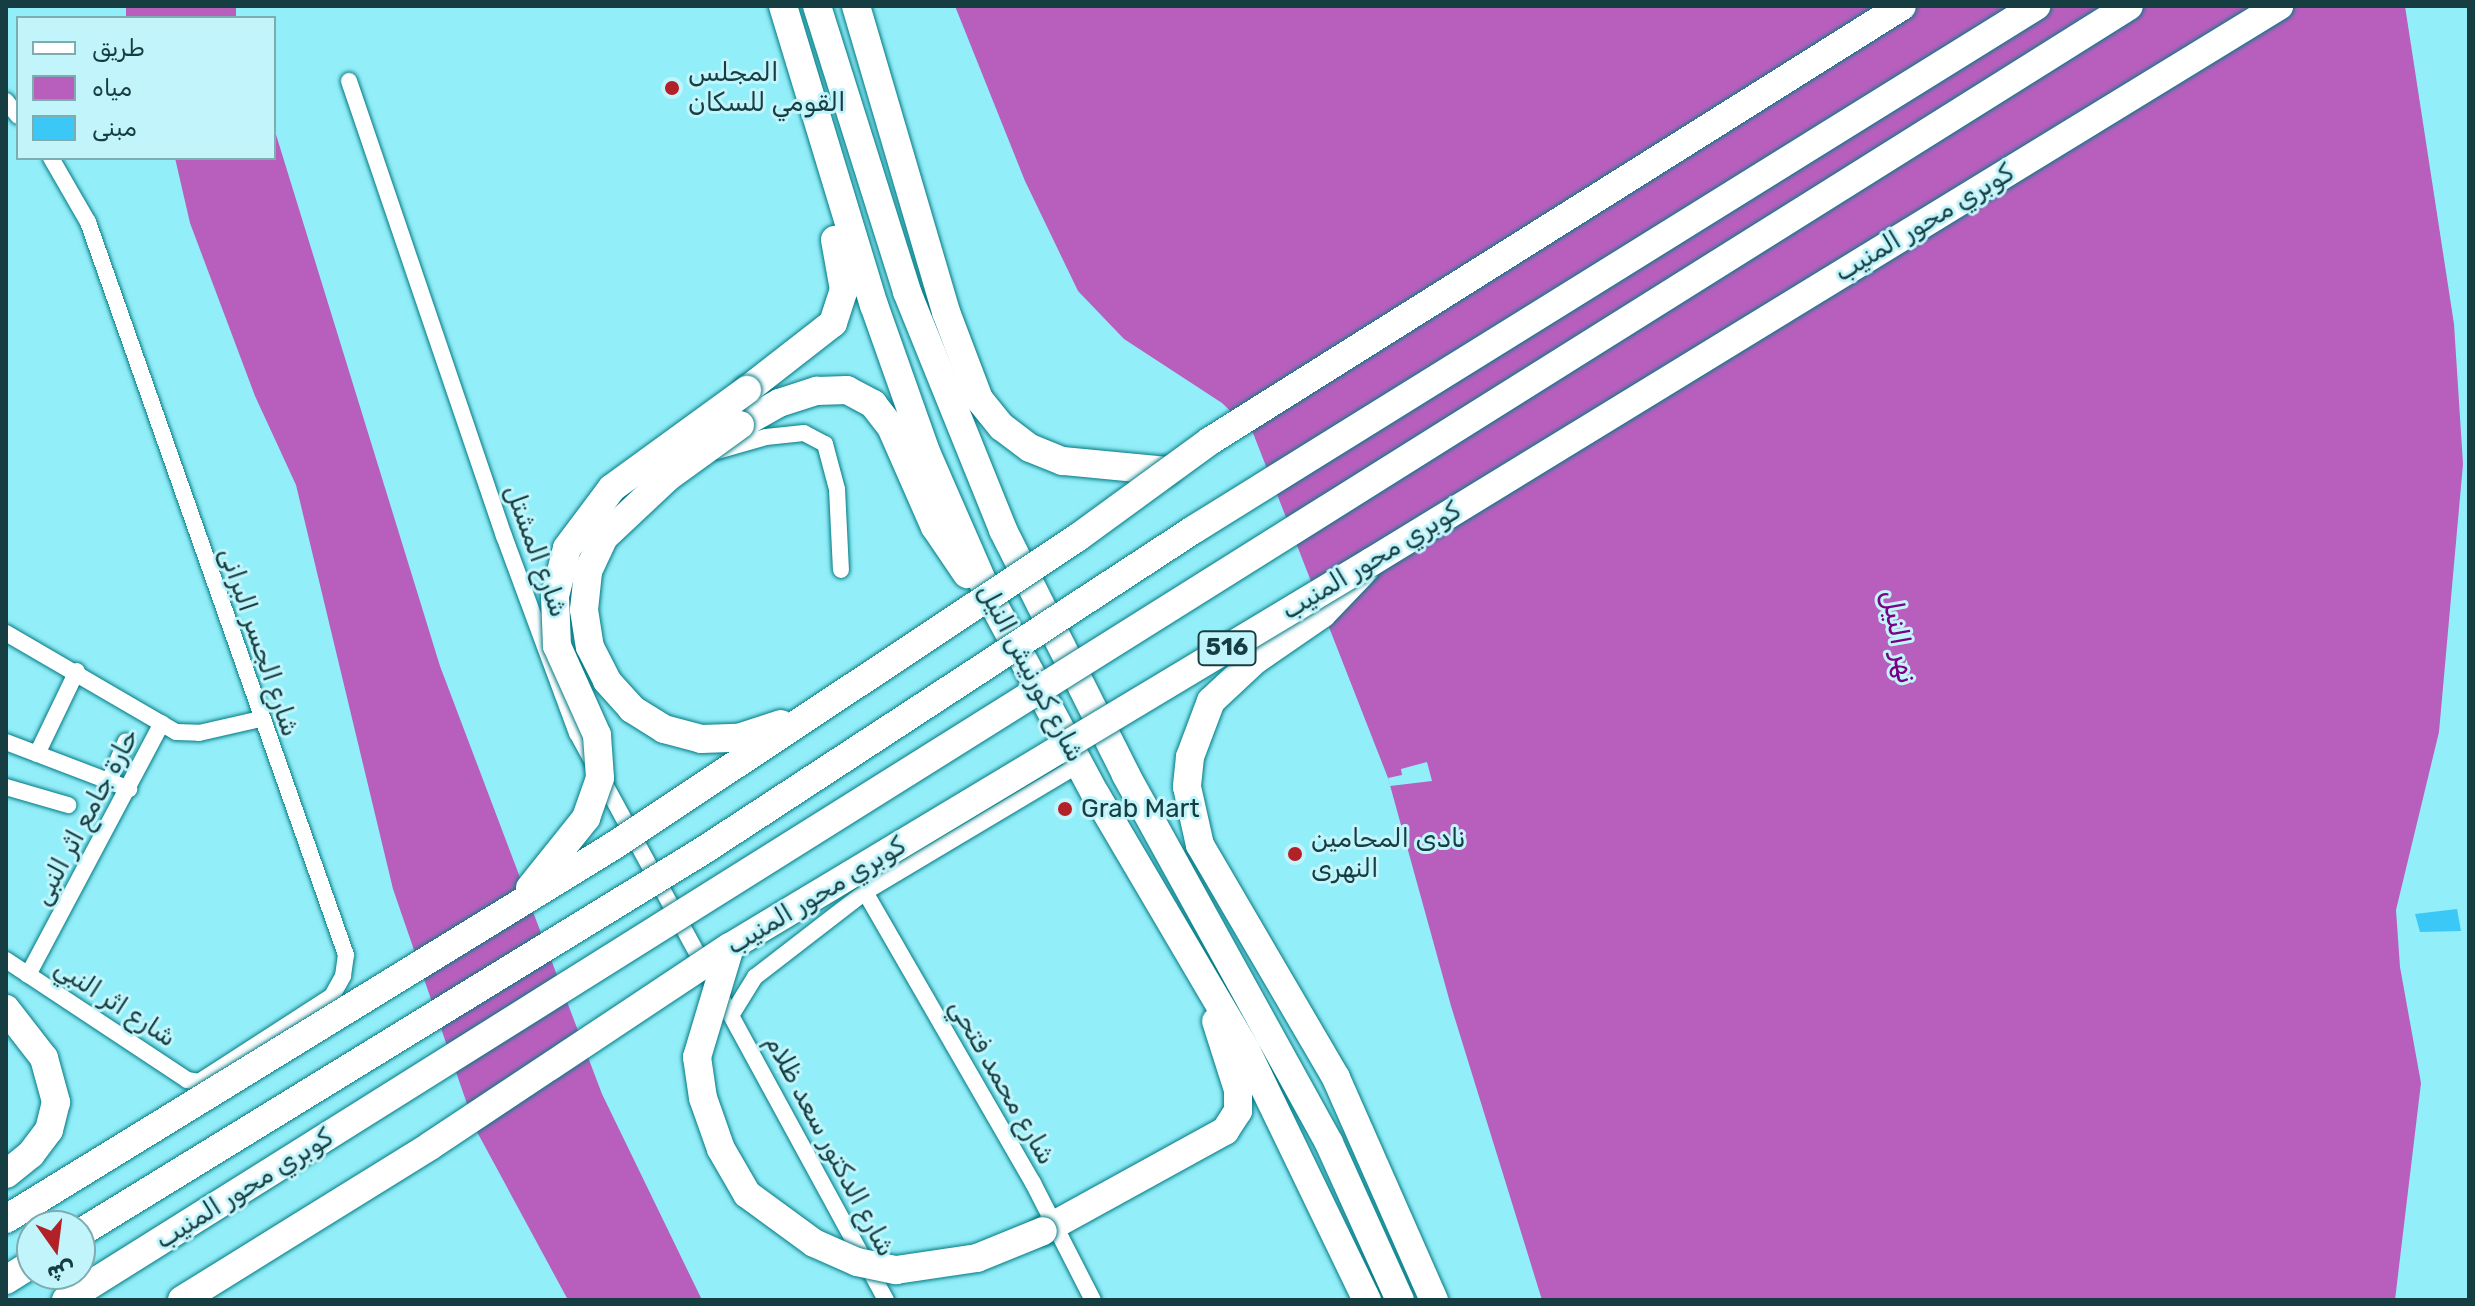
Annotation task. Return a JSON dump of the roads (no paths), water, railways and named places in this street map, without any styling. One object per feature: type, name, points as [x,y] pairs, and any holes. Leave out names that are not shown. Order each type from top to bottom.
[{"type":"highway","name":"شارع كورنيش النيل","points":[[783,6],[878,318],[926,452],[988,594],[1078,765],[1202,974],[1321,1197],[1367,1300]]},
{"type":"highway","name":"شارع كورنيش النيل","points":[[817,6],[907,292],[1003,530],[1126,775],[1329,1143],[1400,1300]]},
{"type":"highway","points":[[856,6],[946,312],[979,399],[1002,427],[1030,448],[1063,461],[1167,471]]},
{"type":"highway","points":[[6,1219],[520,899],[610,848],[1077,538],[1167,471],[1902,6]]},
{"type":"highway","name":"كوبري محور المنيب","points":[[96,1223],[704,850],[1193,530],[2036,6]]},
{"type":"highway","name":"كوبري محور المنيب","points":[[66,1300],[2129,6]]},
{"type":"highway","name":"كوبري محور المنيب","points":[[182,1300],[430,1146],[730,947],[1371,562],[2279,6]]},
{"type":"highway","points":[[520,899],[586,818],[600,778],[597,735],[557,646],[555,596],[567,548],[612,488],[822,336],[840,307],[845,273],[816,163],[820,126]]},
{"type":"highway","points":[[843,695],[775,727],[738,738],[701,739],[664,729],[632,709],[607,681],[590,647],[584,610],[588,572],[604,537],[668,477],[740,425],[779,403],[817,391],[847,390],[873,404],[891,427],[942,540],[988,594]]},
{"type":"highway","points":[[1371,562],[1322,614],[1238,674],[1211,701],[1190,757],[1187,787],[1200,845],[1317,1042],[1407,1232],[1434,1300]]},
{"type":"highway","points":[[730,947],[704,1020],[697,1057],[703,1098],[721,1149],[747,1194],[814,1243],[857,1262],[896,1270],[977,1258],[1049,1228],[1194,1152],[1225,1131],[1238,1111],[1238,1090],[1202,974]]},
{"type":"highway","points":[[6,1009],[44,1058],[56,1102],[49,1130],[6,1174]]},
{"type":"street","name":"شارع المشتل","points":[[349,81],[577,733],[617,812],[732,1014]]},
{"type":"street","name":"شارع الجسر البرانى","points":[[52,160],[88,222],[260,719],[346,955],[343,976],[332,996],[199,1082]]},
{"type":"street","points":[[546,648],[574,633],[583,566],[628,503],[693,461],[728,446],[804,433],[825,444],[837,489],[841,570]]},
{"type":"street","points":[[6,633],[187,735],[260,719]]},
{"type":"street","points":[[37,754],[77,671]]},
{"type":"street","name":"حارة جامع اثر النبى","points":[[28,975],[162,723]]},
{"type":"street","points":[[109,781],[126,741]]},
{"type":"street","points":[[6,742],[129,789]]},
{"type":"street","points":[[732,1014],[755,977],[865,892],[1078,765]]},
{"type":"street","points":[[6,787],[68,805]]},
{"type":"street","name":"شارع محمد فتحي","points":[[865,892],[1049,1228],[1093,1300]]},
{"type":"street","name":"شارع اثر النبي","points":[[6,960],[187,1080],[199,1082]]},
{"type":"street","name":"شارع الدكتور سعد ظلام","points":[[732,1014],[886,1300]]},
{"type":"water","points":[[126,6],[236,6],[236,16],[126,16]]},
{"type":"water","name":"نهر النيل","points":[[955,6],[2405,6],[2454,324],[2463,464],[2439,732],[2396,910],[2400,967],[2421,1083],[2395,1300],[1542,1300],[1451,1006],[1388,778],[1253,433],[1222,403],[1124,339],[1078,291],[1025,181]]},
{"type":"water","points":[[276,134],[440,666],[602,1094],[702,1300],[568,1300],[476,1130],[393,889],[296,485],[255,396],[190,223],[175,160],[276,160]]},
{"type":"place","name":"المجلس القومي للسكان","points":[[672,88]]},
{"type":"place","name":"Grab Mart","points":[[1065,809]]},
{"type":"place","name":"نادى المحامين النهرى","points":[[1295,854]]}]
